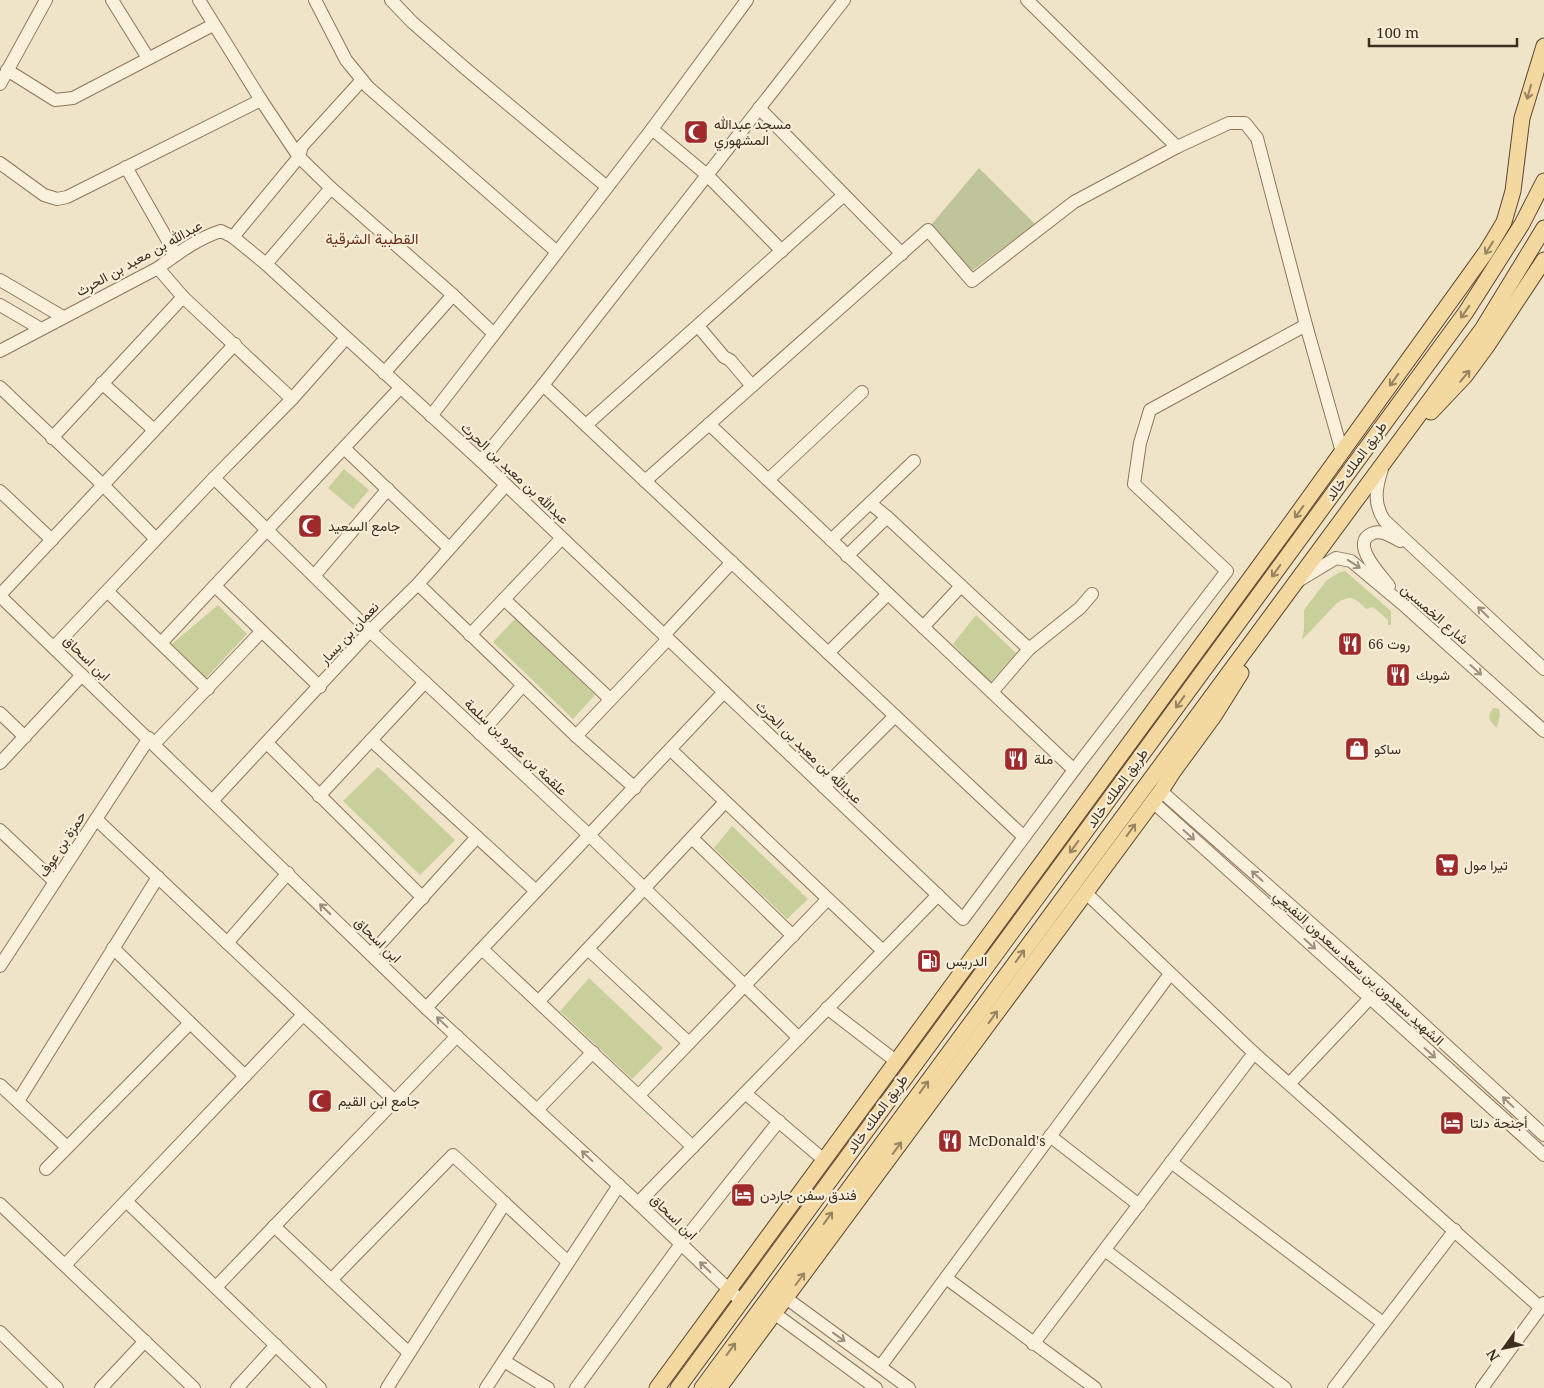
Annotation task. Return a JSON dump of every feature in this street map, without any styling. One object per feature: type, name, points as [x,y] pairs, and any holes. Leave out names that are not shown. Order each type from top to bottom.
[{"type":"main road","points":[[657,1388],[1342,452],[1486,252],[1504,222],[1513,191],[1522,118],[1544,46]]},
{"type":"main road","name":"طريق الملك خالد","points":[[678,1388],[1466,312],[1522,224],[1544,181]]},
{"type":"main road","name":"طريق الملك خالد","points":[[702,1388],[1483,328],[1544,228]]},
{"type":"main road","points":[[1384,462],[1465,376],[1498,332],[1544,260]]},
{"type":"main road","points":[[718,1388],[1157,797],[1214,716],[1296,583]]},
{"type":"street","points":[[0,84],[46,0]]},
{"type":"street","points":[[112,0],[148,58]]},
{"type":"street","points":[[199,0],[213,25],[299,157],[494,334]]},
{"type":"street","points":[[314,0],[346,60],[362,80],[557,252]]},
{"type":"street","points":[[391,0],[412,22],[466,69],[607,188]]},
{"type":"street","points":[[431,416],[652,129],[746,0]]},
{"type":"street","points":[[481,461],[543,385],[844,0]]},
{"type":"street","points":[[1027,0],[1177,147]]},
{"type":"street","points":[[8,70],[55,100],[73,98],[213,25]]},
{"type":"street","points":[[233,237],[299,157],[302,146],[362,80]]},
{"type":"street","points":[[0,163],[44,195],[57,199],[67,197],[261,100]]},
{"type":"street","points":[[759,108],[902,254]]},
{"type":"street","points":[[645,481],[928,230],[972,281],[1074,202],[1177,147],[1228,123],[1245,123],[1257,138],[1306,325],[1342,452]]},
{"type":"street","points":[[652,129],[707,175],[782,251]]},
{"type":"street","points":[[126,167],[176,255]]},
{"type":"street","points":[[266,264],[331,188]]},
{"type":"street","points":[[586,426],[844,195]]},
{"type":"street","name":"عبدالله بن معبد بن الحرث","points":[[0,351],[158,268],[211,234],[221,231],[233,237],[266,264],[481,461],[963,919],[1024,837]]},
{"type":"street","points":[[158,268],[183,297],[292,399]]},
{"type":"street","points":[[0,280],[63,317]]},
{"type":"street","points":[[384,373],[453,295]]},
{"type":"street","points":[[52,438],[183,297]]},
{"type":"street","points":[[0,305],[41,329]]},
{"type":"street","points":[[543,385],[1024,837],[1228,571],[1134,484],[1140,443],[1150,410],[1306,325]]},
{"type":"street","points":[[698,326],[752,386]]},
{"type":"street","points":[[54,647],[214,478],[292,399],[346,338]]},
{"type":"street","points":[[0,595],[235,344]]},
{"type":"street","points":[[102,383],[154,430]]},
{"type":"street","points":[[0,387],[103,485],[156,539]]},
{"type":"street","points":[[162,643],[400,388]]},
{"type":"street","points":[[768,480],[862,392]]},
{"type":"street","points":[[709,424],[1074,770]]},
{"type":"street","points":[[344,448],[449,548]]},
{"type":"street","points":[[831,540],[914,462]]},
{"type":"street","points":[[1384,462],[1377,486],[1377,505],[1384,520],[1544,669]]},
{"type":"street","name":"علقمة بن عمرو بن سلمة","points":[[214,478],[370,631],[589,835],[799,1038]]},
{"type":"street","name":"نعمان بن يسار","points":[[212,800],[320,687],[370,631],[418,584],[506,485]]},
{"type":"street","points":[[314,576],[388,489]]},
{"type":"street","points":[[0,491],[52,540]]},
{"type":"street","points":[[870,503],[1029,649]]},
{"type":"street","points":[[847,556],[887,517]]},
{"type":"street","points":[[1406,608],[1370,562],[1364,550],[1363,542],[1366,536],[1380,531],[1413,548]]},
{"type":"street","points":[[470,635],[562,538]]},
{"type":"street","name":"شارع الخمسين","points":[[1296,583],[1336,558],[1351,561],[1544,732]]},
{"type":"street","points":[[576,736],[732,562]]},
{"type":"street","points":[[418,584],[576,736],[635,788]]},
{"type":"street","points":[[215,586],[320,687]]},
{"type":"street","points":[[923,627],[961,586]]},
{"type":"street","points":[[107,591],[208,689]]},
{"type":"street","points":[[828,653],[888,594]]},
{"type":"street","points":[[992,692],[1029,649],[1080,608],[1092,594]]},
{"type":"street","name":"ابن اسحاق","points":[[0,595],[426,1008],[619,1185],[740,1301]]},
{"type":"street","points":[[504,598],[610,699]]},
{"type":"street","name":"حمزة بن عوف","points":[[0,966],[96,819],[152,741],[208,689],[261,632]]},
{"type":"street","points":[[0,763],[82,675]]},
{"type":"street","points":[[319,796],[425,682]]},
{"type":"street","points":[[480,734],[523,685]]},
{"type":"street","points":[[426,1008],[724,692]]},
{"type":"street","points":[[0,713],[24,737]]},
{"type":"street","points":[[824,787],[895,716]]},
{"type":"street","points":[[371,740],[536,892]]},
{"type":"street","points":[[266,743],[423,898]]},
{"type":"street","points":[[670,750],[883,951]]},
{"type":"street","name":"الشهيد سعدون بن سعد سعدون النفيعي","points":[[1157,797],[1370,998],[1544,1155]]},
{"type":"street","name":"الشهيد سعدون بن سعد سعدون النفيعي","points":[[1157,797],[1384,988],[1544,1135]]},
{"type":"street","points":[[539,1001],[726,802]]},
{"type":"street","points":[[96,819],[395,1100]]},
{"type":"street","points":[[0,830],[55,882]]},
{"type":"street","points":[[371,954],[477,837]]},
{"type":"street","points":[[692,838],[793,936]]},
{"type":"street","points":[[227,943],[288,873]]},
{"type":"street","points":[[18,1101],[158,877]]},
{"type":"street","points":[[1085,892],[1254,1053],[1542,1306],[1482,1388]]},
{"type":"street","points":[[638,1203],[938,895]]},
{"type":"street","points":[[639,1095],[827,900]]},
{"type":"street","points":[[113,948],[245,1076]]},
{"type":"street","points":[[482,949],[693,1147]]},
{"type":"street","points":[[588,949],[688,1043]]},
{"type":"street","points":[[880,1367],[1170,974]]},
{"type":"street","points":[[1290,1084],[1370,998]]},
{"type":"street","points":[[827,1008],[896,1062]]},
{"type":"street","points":[[64,1265],[304,1015]]},
{"type":"street","points":[[46,1169],[190,1023]]},
{"type":"street","points":[[216,1287],[457,1036]]},
{"type":"street","points":[[537,1110],[592,1052]]},
{"type":"street","points":[[1033,1344],[1254,1053]]},
{"type":"street","points":[[0,1085],[67,1147]]},
{"type":"street","points":[[745,1093],[824,1160]]},
{"type":"street","points":[[576,1388],[681,1244],[779,1121]]},
{"type":"street","points":[[1050,1136],[1139,1205]]},
{"type":"street","points":[[331,1280],[452,1155],[568,1262]]},
{"type":"street","points":[[1172,1162],[1383,1323]]},
{"type":"street","points":[[486,1388],[619,1185]]},
{"type":"street","points":[[126,1201],[320,1388]]},
{"type":"street","points":[[387,1388],[504,1203]]},
{"type":"street","points":[[0,1204],[192,1387]]},
{"type":"street","points":[[274,1226],[409,1353]]},
{"type":"street","points":[[1334,1388],[1455,1230]]},
{"type":"street","points":[[1105,1250],[1285,1388]]},
{"type":"street","points":[[946,1278],[1095,1388]]},
{"type":"street","points":[[786,1298],[909,1388]]},
{"type":"street","points":[[774,1313],[876,1388]]},
{"type":"street","points":[[0,1332],[57,1388]]},
{"type":"street","points":[[101,1388],[144,1341]]},
{"type":"street","points":[[237,1388],[276,1345]]},
{"type":"street","points":[[504,1361],[548,1388]]},
{"type":"green space","points":[[979,168],[1035,224],[969,273],[931,225]]},
{"type":"green space","points":[[344,469],[369,490],[353,509],[328,488]]},
{"type":"green space","points":[[1345,571],[1391,611],[1391,625],[1388,625],[1388,620],[1373,607],[1366,609],[1359,602],[1348,598],[1335,605],[1302,640],[1304,610],[1326,581]]},
{"type":"green space","points":[[218,605],[247,634],[206,678],[172,644]]},
{"type":"green space","points":[[976,615],[1016,653],[990,683],[953,644]]},
{"type":"green space","points":[[515,619],[595,695],[573,719],[493,642]]},
{"type":"green space","points":[[1493,708],[1499,709],[1500,715],[1497,728],[1492,724],[1489,717]]},
{"type":"green space","points":[[378,767],[455,840],[420,875],[343,801]]},
{"type":"green space","points":[[732,826],[808,899],[787,919],[714,848]]},
{"type":"green space","points":[[589,978],[663,1048],[632,1079],[560,1011]]},
{"type":"place","name":"مسجد عبدالله المشهوري","points":[[696,132]]},
{"type":"place","name":"جامع السعيد","points":[[310,526]]},
{"type":"place","name":"روت 66","points":[[1350,644]]},
{"type":"place","name":"شوبك","points":[[1398,675]]},
{"type":"place","name":"ساكو","points":[[1357,749]]},
{"type":"place","name":"ملة","points":[[1016,759]]},
{"type":"place","name":"تيرا مول","points":[[1447,865]]},
{"type":"place","name":"الدريس","points":[[929,961]]},
{"type":"place","name":"جامع ابن القيم","points":[[320,1101]]},
{"type":"place","name":"أجنحة دلتا","points":[[1452,1123]]},
{"type":"place","name":"McDonald's","points":[[950,1141]]},
{"type":"place","name":"فندق سفن جاردن","points":[[743,1195]]},
{"type":"district","name":"القطبية الشرقية","points":[[372,239]]}]
